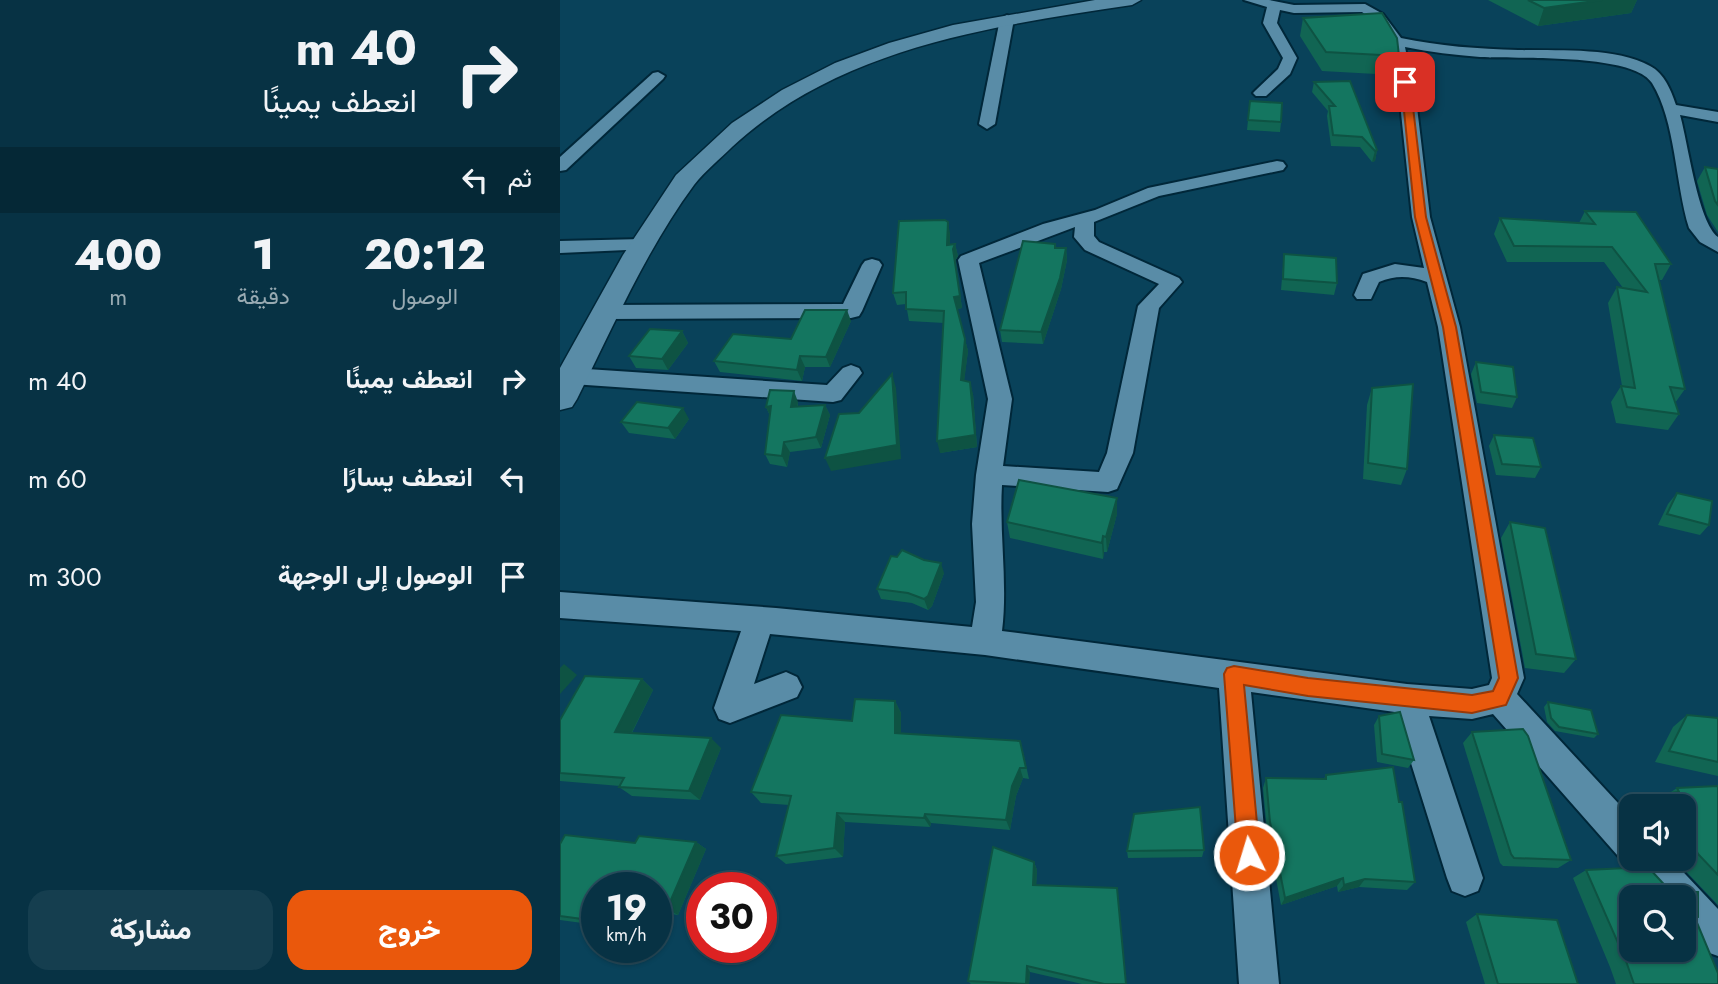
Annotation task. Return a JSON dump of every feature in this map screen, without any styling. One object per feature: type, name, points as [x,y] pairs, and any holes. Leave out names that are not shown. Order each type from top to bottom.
[{"type":"main road","points":[[560,399],[642,245],[691,172],[750,121],[793,93],[876,52],[924,37],[1007,19],[1126,0]]},
{"type":"street","points":[[1261,93],[1284,71],[1290,58],[1262,4],[1365,8],[1378,17],[1396,41],[1402,56],[1420,217],[1449,327],[1508,678],[1499,698]]},
{"type":"street","points":[[987,124],[1007,19]]},
{"type":"street","points":[[1396,41],[1461,52],[1561,55],[1635,65],[1656,75],[1669,108],[1699,228],[1718,246]]},
{"type":"street","points":[[560,166],[659,76]]},
{"type":"street","points":[[1669,108],[1718,117]]},
{"type":"street","points":[[985,642],[991,603],[986,524],[989,475],[1000,399],[968,260],[1154,192],[1277,166]]},
{"type":"street","points":[[989,475],[1108,482],[1120,453],[1149,306],[1172,282],[1091,246],[1084,237],[1085,219]]},
{"type":"street","points":[[560,247],[642,245]]},
{"type":"street","points":[[606,312],[851,311],[872,265]]},
{"type":"street","points":[[1364,295],[1370,278],[1389,270],[1411,269],[1436,278]]},
{"type":"street","points":[[572,376],[833,394],[851,373]]},
{"type":"street","points":[[560,605],[760,620],[985,642],[1407,699],[1472,704],[1499,698]]},
{"type":"street","points":[[760,620],[730,708],[786,687]]},
{"type":"street","points":[[1234,674],[1259,984]]},
{"type":"street","points":[[1499,698],[1619,830]]},
{"type":"street","points":[[1407,699],[1465,878]]},
{"type":"street","points":[[1657,871],[1670,885]]},
{"type":"street","points":[[1696,913],[1718,937]]},
{"type":"building","points":[[1528,0],[1602,0],[1544,8]]},
{"type":"building","points":[[1382,13],[1397,38],[1399,56],[1326,52],[1303,18]]},
{"type":"building","points":[[1350,81],[1377,150],[1375,151],[1362,137],[1333,135],[1329,106],[1335,106],[1314,82]]},
{"type":"building","points":[[1250,101],[1282,103],[1281,122],[1248,120]]},
{"type":"building","points":[[1705,167],[1718,169],[1718,205],[1715,201]]},
{"type":"building","points":[[1585,211],[1636,212],[1671,264],[1655,264],[1685,389],[1670,387],[1679,414],[1627,407],[1621,386],[1635,388],[1617,287],[1647,292],[1612,247],[1514,246],[1500,218],[1595,224]]},
{"type":"building","points":[[899,221],[948,222],[947,245],[955,244],[953,249],[960,296],[954,297],[965,339],[961,380],[970,382],[975,435],[937,441],[944,311],[906,309],[906,292],[893,293]]},
{"type":"building","points":[[1023,241],[1055,244],[1055,248],[1066,248],[1060,278],[1041,332],[1000,330]]},
{"type":"building","points":[[1284,254],[1336,258],[1337,283],[1283,279]]},
{"type":"building","points":[[805,310],[847,310],[826,357],[800,356],[797,370],[714,361],[733,334],[791,339]]},
{"type":"building","points":[[650,329],[682,331],[662,359],[629,356]]},
{"type":"building","points":[[1476,362],[1513,367],[1517,397],[1481,392]]},
{"type":"building","points":[[892,374],[897,445],[825,458],[839,414],[859,413]]},
{"type":"building","points":[[1413,384],[1407,469],[1368,463],[1372,388]]},
{"type":"building","points":[[770,390],[794,391],[791,407],[825,405],[816,437],[784,442],[782,456],[765,454],[771,406],[766,407]]},
{"type":"building","points":[[637,402],[683,408],[668,428],[621,422]]},
{"type":"building","points":[[1494,435],[1533,438],[1541,467],[1502,464]]},
{"type":"building","points":[[1019,480],[1117,498],[1102,543],[1007,522]]},
{"type":"building","points":[[1677,493],[1712,501],[1709,525],[1667,514]]},
{"type":"building","points":[[1510,522],[1545,528],[1576,659],[1536,654]]},
{"type":"building","points":[[902,550],[924,560],[941,563],[928,596],[924,599],[908,593],[877,589],[891,556],[897,557]]},
{"type":"building","points":[[585,676],[642,679],[615,732],[711,738],[689,791],[619,787],[624,778],[560,773],[560,720]]},
{"type":"building","points":[[855,699],[895,701],[895,733],[1020,741],[1026,768],[1020,768],[1012,786],[1006,820],[925,814],[924,818],[837,813],[834,848],[776,856],[791,796],[751,792],[781,715],[852,721]]},
{"type":"building","points":[[1548,702],[1591,710],[1598,734],[1559,727],[1551,718]]},
{"type":"building","points":[[1400,712],[1414,760],[1382,754],[1379,716]]},
{"type":"building","points":[[1687,715],[1718,718],[1718,762],[1669,751]]},
{"type":"building","points":[[1523,729],[1528,736],[1571,860],[1514,858],[1511,854],[1472,732]]},
{"type":"building","points":[[1393,767],[1399,802],[1402,802],[1415,882],[1365,879],[1344,885],[1343,878],[1285,898],[1270,822],[1266,778],[1326,779],[1326,775]]},
{"type":"building","points":[[1718,786],[1718,875],[1696,850],[1696,794],[1668,794],[1679,792],[1677,788]]},
{"type":"building","points":[[1200,807],[1204,850],[1127,851],[1134,814]]},
{"type":"building","points":[[565,835],[635,843],[639,836],[696,842],[672,897],[672,872],[581,872],[581,919],[560,916],[560,844]]},
{"type":"building","points":[[993,847],[1034,862],[1033,885],[1117,888],[1126,984],[1104,984],[1027,966],[1026,984],[968,981]]},
{"type":"building","points":[[1586,870],[1652,871],[1665,885],[1619,885],[1619,945]]},
{"type":"building","points":[[1696,892],[1698,892],[1696,918]]},
{"type":"building","points":[[1477,914],[1557,920],[1578,984],[1498,984]]},
{"type":"building","points":[[1696,920],[1718,973],[1718,984],[1634,984],[1626,962],[1696,962]]},
{"type":"route","points":[[1249,855],[1234,674],[1308,687],[1472,704],[1499,698],[1508,678],[1449,327],[1420,217],[1405,82]]}]
